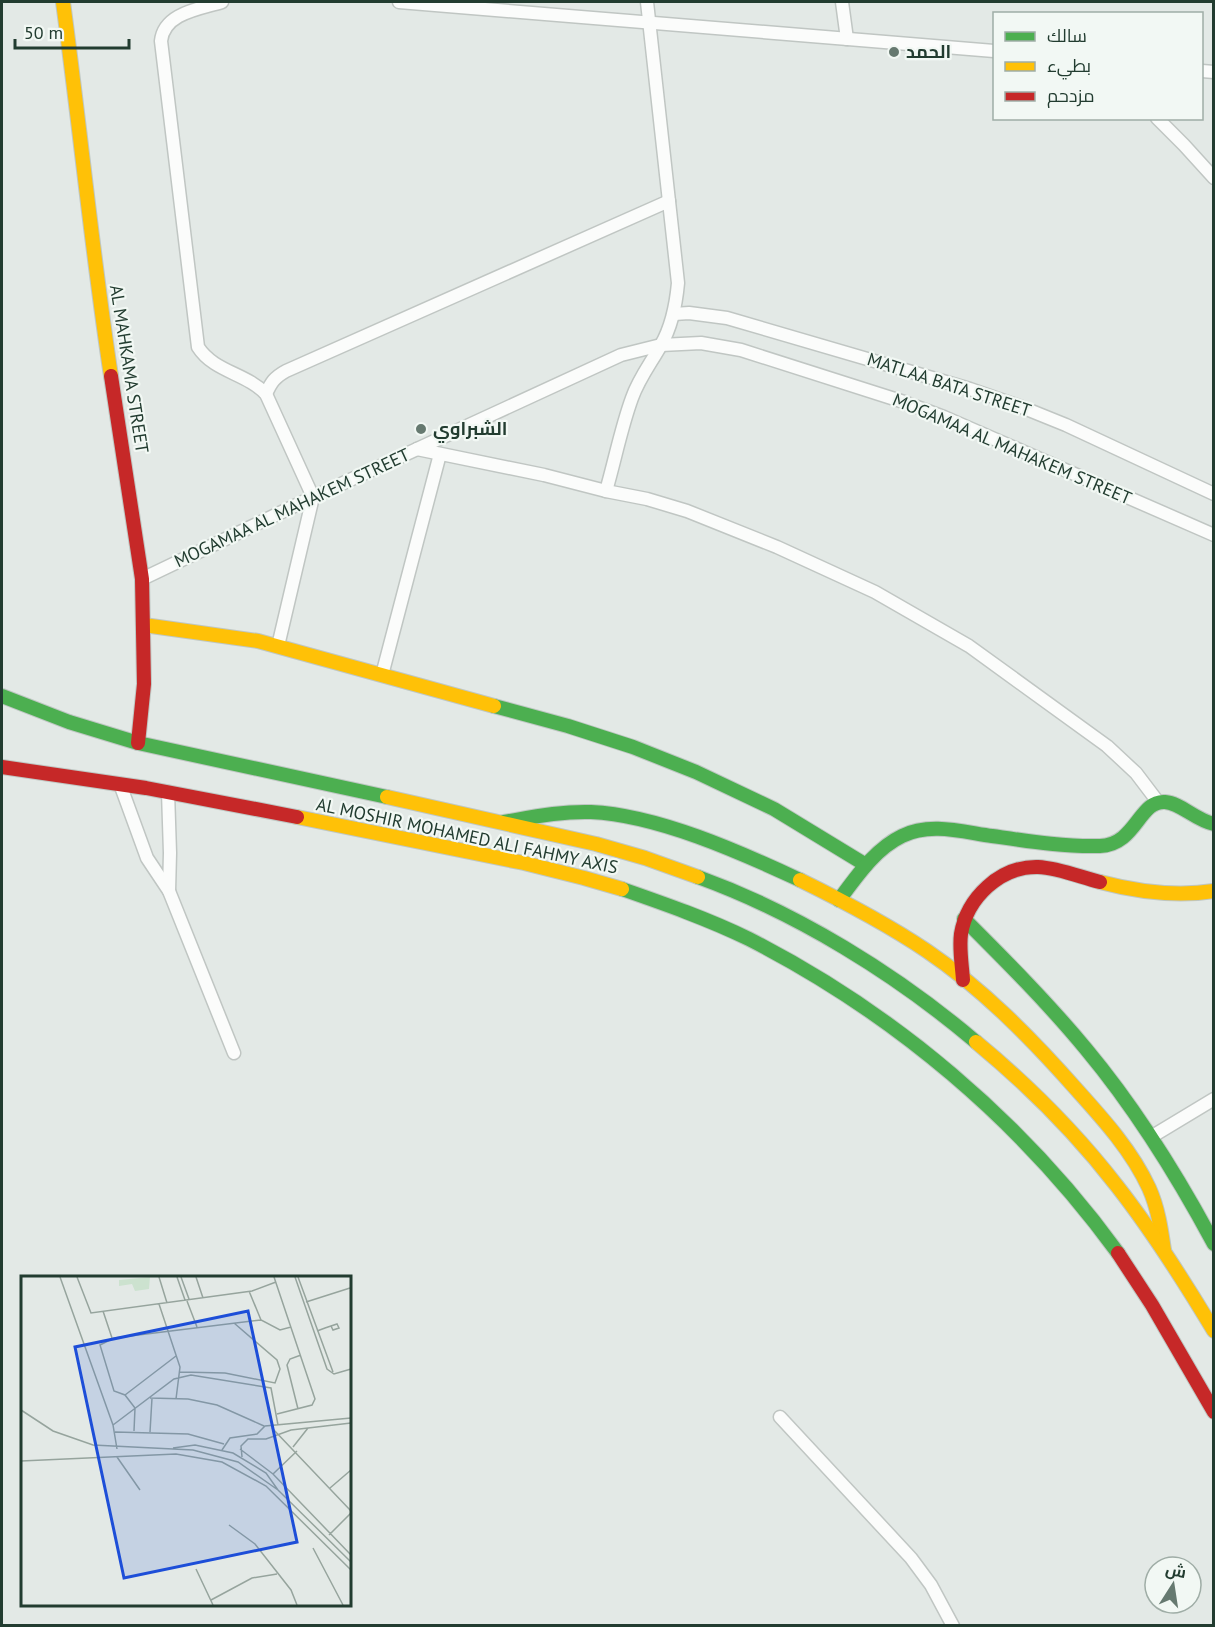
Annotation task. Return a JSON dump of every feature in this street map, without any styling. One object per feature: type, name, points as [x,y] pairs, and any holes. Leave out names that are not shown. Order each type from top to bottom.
[{"type":"street","name":"AL MAHKAMA STREET","points":[[63,2],[98,282],[142,579],[144,684],[138,743]]},
{"type":"street","points":[[222,2],[170,20],[162,33],[162,53],[198,347],[205,358],[258,385],[266,394],[313,497],[279,646]]},
{"type":"street","points":[[399,2],[993,51]]},
{"type":"street","points":[[606,491],[633,397],[645,370],[661,345],[674,314],[678,283],[647,2]]},
{"type":"street","points":[[842,2],[847,39]]},
{"type":"street","points":[[1159,120],[1214,178]]},
{"type":"street","points":[[266,394],[270,384],[286,371],[669,201]]},
{"type":"street","name":"MATLAA BATA STREET","points":[[674,314],[689,313],[727,318],[970,389],[1066,425],[1214,494]]},
{"type":"street","name":"MOGAMAA AL MAHAKEM STREET","points":[[142,579],[313,497],[621,355],[661,345],[701,343],[741,351],[904,402],[980,432],[1214,535]]},
{"type":"street","points":[[417,449],[544,475],[687,511],[777,547],[875,592],[969,646],[1107,746],[1136,773],[1158,802]]},
{"type":"street","points":[[382,675],[441,454]]},
{"type":"street","points":[[144,625],[237,637],[279,646],[568,726],[633,747],[686,768],[774,810],[866,865]]},
{"type":"street","name":"AL MOSHIR MOHAMED ALI FAHMY AXIS","points":[[2,696],[84,727],[138,743],[605,846],[688,873],[803,925],[854,954],[934,1008],[994,1056],[1051,1110],[1103,1168],[1164,1250],[1214,1331]]},
{"type":"street","name":"AL MOSHIR MOHAMED ALI FAHMY AXIS","points":[[2,767],[168,792],[573,874],[660,901],[744,937],[827,982],[905,1035],[978,1096],[1015,1131],[1050,1168],[1114,1247],[1143,1289],[1214,1412]]},
{"type":"street","points":[[120,784],[147,858],[169,891],[234,1053]]},
{"type":"street","points":[[168,792],[169,891]]},
{"type":"street","points":[[839,900],[866,865],[893,840],[919,830],[935,829],[1103,846],[1118,841],[1131,831],[1146,810],[1158,802],[1172,804],[1197,820],[1212,826]]},
{"type":"street","points":[[502,822],[557,812],[602,813],[624,816],[667,828],[741,854],[792,876],[913,942],[938,959],[1014,1024],[1061,1071],[1104,1121],[1148,1185],[1156,1206],[1164,1250]]},
{"type":"street","points":[[1062,872],[1066,843]]},
{"type":"street","points":[[963,980],[960,949],[964,919],[972,903],[984,889],[1008,873],[1035,867],[1119,888],[1154,894],[1189,895],[1214,891]]},
{"type":"street","points":[[964,919],[1066,1025],[1111,1079],[1195,1207],[1214,1244]]},
{"type":"street","points":[[1151,1137],[1214,1099]]},
{"type":"street","points":[[780,1417],[911,1558],[931,1585],[953,1626]]},
{"type":"traffic: fast","points":[[2,696],[69,722],[138,743],[387,797]]},
{"type":"traffic: fast","points":[[494,706],[633,747],[696,772],[774,809],[866,865]]},
{"type":"traffic: fast","points":[[839,900],[867,864],[883,848],[892,841],[913,832],[947,829],[1046,843],[1100,846],[1112,844],[1122,838],[1149,808],[1156,803],[1165,802],[1177,805],[1214,824]]},
{"type":"traffic: fast","points":[[504,822],[569,812],[591,812],[643,820],[698,837],[800,880]]},
{"type":"traffic: fast","points":[[698,877],[772,908],[844,948],[913,993],[976,1042]]},
{"type":"traffic: fast","points":[[622,889],[702,918],[749,939],[803,968],[904,1036],[952,1074],[997,1115],[1081,1205],[1118,1253]]},
{"type":"traffic: fast","points":[[964,919],[1072,1032],[1122,1095],[1155,1143],[1214,1244]]},
{"type":"traffic: slow","points":[[63,2],[111,376]]},
{"type":"traffic: slow","points":[[144,625],[258,641],[494,706]]},
{"type":"traffic: slow","points":[[387,797],[596,844],[698,877]]},
{"type":"traffic: slow","points":[[297,817],[524,863],[622,889]]},
{"type":"traffic: slow","points":[[800,880],[865,913],[927,951],[987,998],[1025,1034],[1117,1136],[1134,1161],[1155,1203],[1164,1250]]},
{"type":"traffic: slow","points":[[1100,882],[1157,892],[1185,894],[1214,891]]},
{"type":"traffic: slow","points":[[976,1042],[1051,1110],[1101,1166],[1156,1239],[1214,1331]]},
{"type":"traffic: jam","points":[[111,376],[142,579],[144,684],[138,743]]},
{"type":"traffic: jam","points":[[2,767],[146,788],[297,817]]},
{"type":"traffic: jam","points":[[963,980],[960,940],[964,921],[978,897],[999,878],[1024,868],[1038,867],[1100,882]]},
{"type":"traffic: jam","points":[[1118,1253],[1152,1305],[1214,1412]]},
{"type":"place","name":"الحمد","points":[[894,52]]},
{"type":"place","name":"الشبراوي","points":[[421,429]]}]
